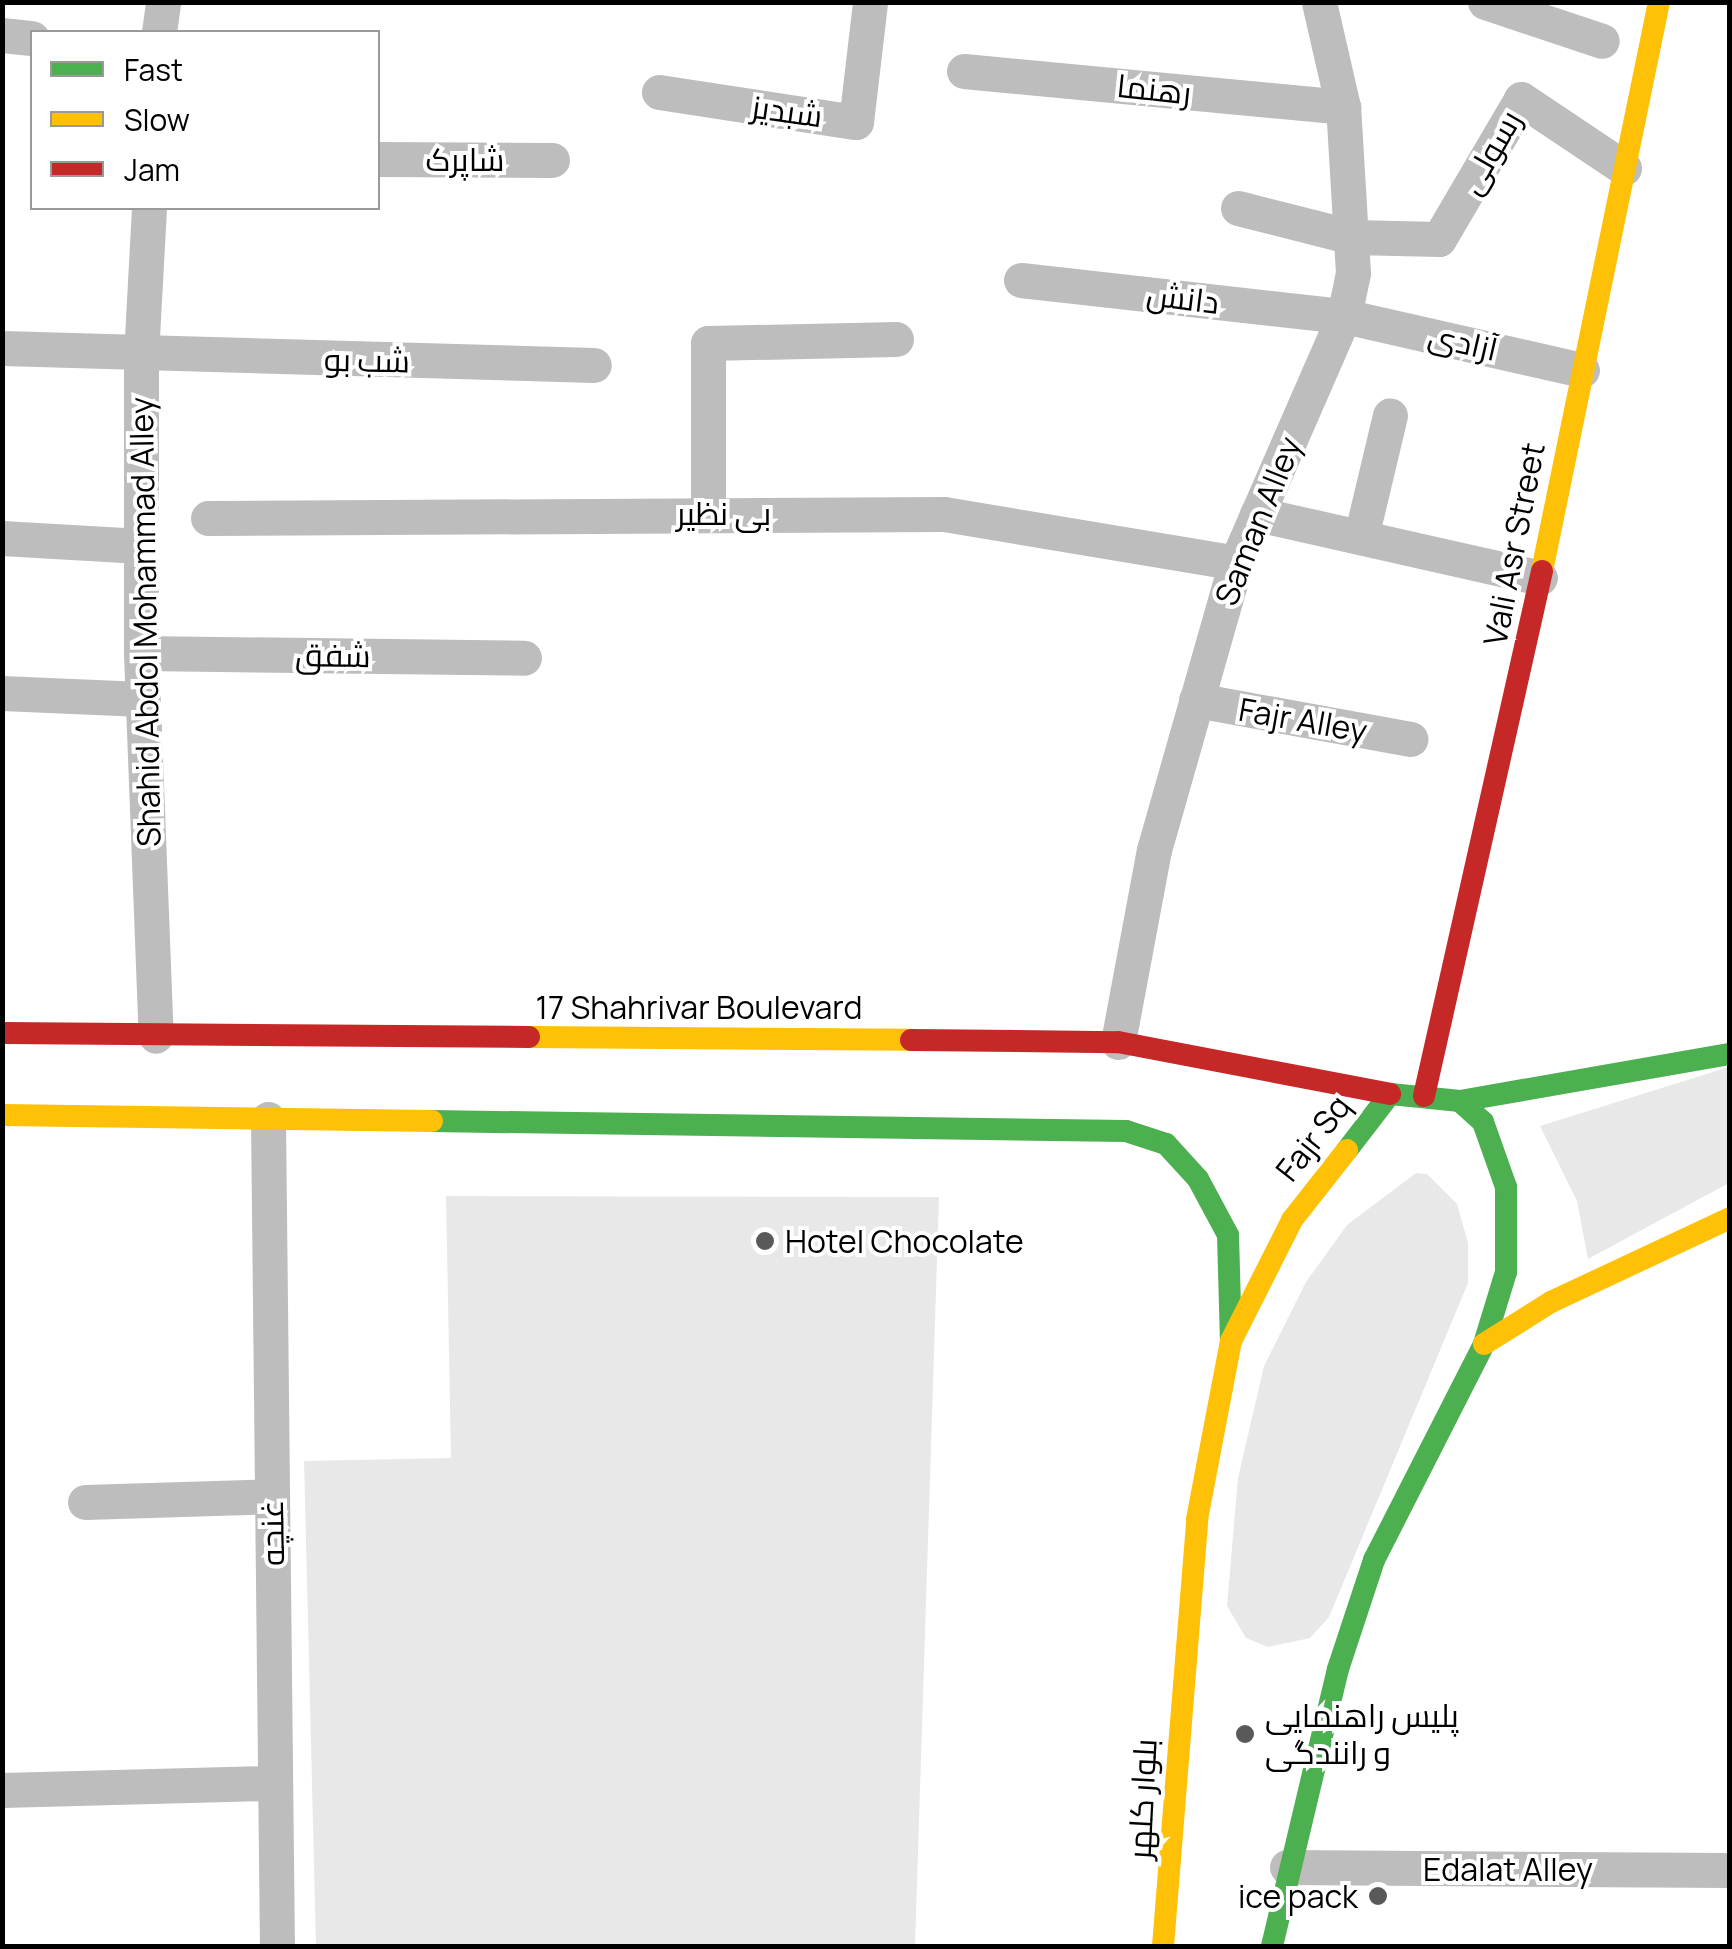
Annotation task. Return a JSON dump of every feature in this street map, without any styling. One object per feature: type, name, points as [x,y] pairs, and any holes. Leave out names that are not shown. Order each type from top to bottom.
[{"type":"main road","name":"Vali Asr Street","points":[[1424,1096],[1540,578],[1659,2]]},
{"type":"main road","name":"17 Shahrivar Boulevard","points":[[2,1034],[1118,1042],[1390,1094]]},
{"type":"main road","name":"Fajr Sq","points":[[1183,1654],[1210,1433],[1231,1341],[1292,1220],[1390,1094],[1460,1101],[1730,1054]]},
{"type":"main road","points":[[1272,1946],[1287,1867],[1338,1669],[1374,1560],[1484,1344],[1506,1272],[1508,1217],[1496,1155],[1482,1122],[1460,1101]]},
{"type":"main road","points":[[2,1115],[1126,1131],[1166,1144],[1198,1179],[1228,1235],[1231,1341]]},
{"type":"main road","points":[[1484,1344],[1551,1302],[1730,1218]]},
{"type":"main road","name":"بلوار کلهر","points":[[1163,1946],[1183,1654]]},
{"type":"street","points":[[158,30],[163,2]]},
{"type":"street","name":"شبدیز","points":[[659,92],[856,122],[870,2]]},
{"type":"street","name":"Saman Alley","points":[[1118,1042],[1154,850],[1236,563],[1344,316],[1353,237],[1343,108],[1319,2]]},
{"type":"street","points":[[1484,2],[1602,42]]},
{"type":"street","points":[[2,35],[30,38]]},
{"type":"street","name":"رهنما","points":[[964,71],[1343,108]]},
{"type":"street","name":"رسولی","points":[[1353,237],[1439,239],[1521,99],[1624,168]]},
{"type":"street","name":"شاپرک","points":[[380,158],[552,160]]},
{"type":"street","points":[[1238,208],[1353,237]]},
{"type":"street","name":"Shahid Abdol Mohammad Alley","points":[[150,210],[141,356],[142,698],[156,1036]]},
{"type":"street","name":"دانش","points":[[1021,280],[1344,316]]},
{"type":"street","name":"آزادی","points":[[1344,316],[1582,370]]},
{"type":"street","points":[[708,513],[708,344],[896,339]]},
{"type":"street","name":"شب بو","points":[[2,348],[141,356],[594,365]]},
{"type":"street","points":[[1361,536],[1390,415]]},
{"type":"street","name":"بی نظیر","points":[[208,518],[944,514],[1236,563]]},
{"type":"street","points":[[1257,514],[1540,578]]},
{"type":"street","points":[[2,538],[141,546]]},
{"type":"street","name":"شفق","points":[[142,653],[524,658]]},
{"type":"street","points":[[2,693],[142,698]]},
{"type":"street","name":"Fajr Alley","points":[[1196,700],[1410,739]]},
{"type":"street","name":"غنچه","points":[[268,1119],[277,1946]]},
{"type":"street","points":[[85,1502],[272,1496]]},
{"type":"street","points":[[2,1790],[275,1783]]},
{"type":"street","name":"Edalat Alley","points":[[1287,1867],[1730,1870]]},
{"type":"shaded area","points":[[1729,1067],[1729,1183],[1588,1259],[1577,1201],[1540,1126]]},
{"type":"shaded area","points":[[1416,1173],[1427,1174],[1457,1204],[1468,1243],[1468,1283],[1329,1617],[1310,1638],[1268,1647],[1246,1638],[1227,1606],[1238,1478],[1264,1366],[1306,1282],[1347,1225]]},
{"type":"shaded area","points":[[446,1196],[939,1197],[915,1946],[316,1946],[304,1461],[451,1458]]},
{"type":"traffic: fast","points":[[1460,1101],[1730,1054]]},
{"type":"traffic: fast","points":[[1272,1946],[1338,1669],[1374,1560],[1484,1344],[1506,1272],[1506,1187],[1483,1122],[1460,1101],[1390,1094],[1347,1150]]},
{"type":"traffic: fast","points":[[432,1121],[1126,1131],[1166,1144],[1198,1179],[1228,1235],[1231,1341]]},
{"type":"traffic: slow","points":[[1542,571],[1659,2]]},
{"type":"traffic: slow","points":[[529,1037],[911,1040]]},
{"type":"traffic: slow","points":[[2,1115],[432,1121]]},
{"type":"traffic: slow","points":[[1163,1946],[1197,1519],[1231,1341],[1292,1220],[1347,1150]]},
{"type":"traffic: slow","points":[[1484,1344],[1551,1302],[1730,1218]]},
{"type":"traffic: jam","points":[[1424,1096],[1542,571]]},
{"type":"traffic: jam","points":[[2,1033],[529,1037]]},
{"type":"traffic: jam","points":[[911,1040],[1118,1042],[1390,1094]]},
{"type":"place","name":"Hotel Chocolate","points":[[765,1241]]},
{"type":"place","name":"پلیس راهنمایی و رانندگی","points":[[1245,1734]]},
{"type":"place","name":"ice pack","points":[[1378,1896]]}]
